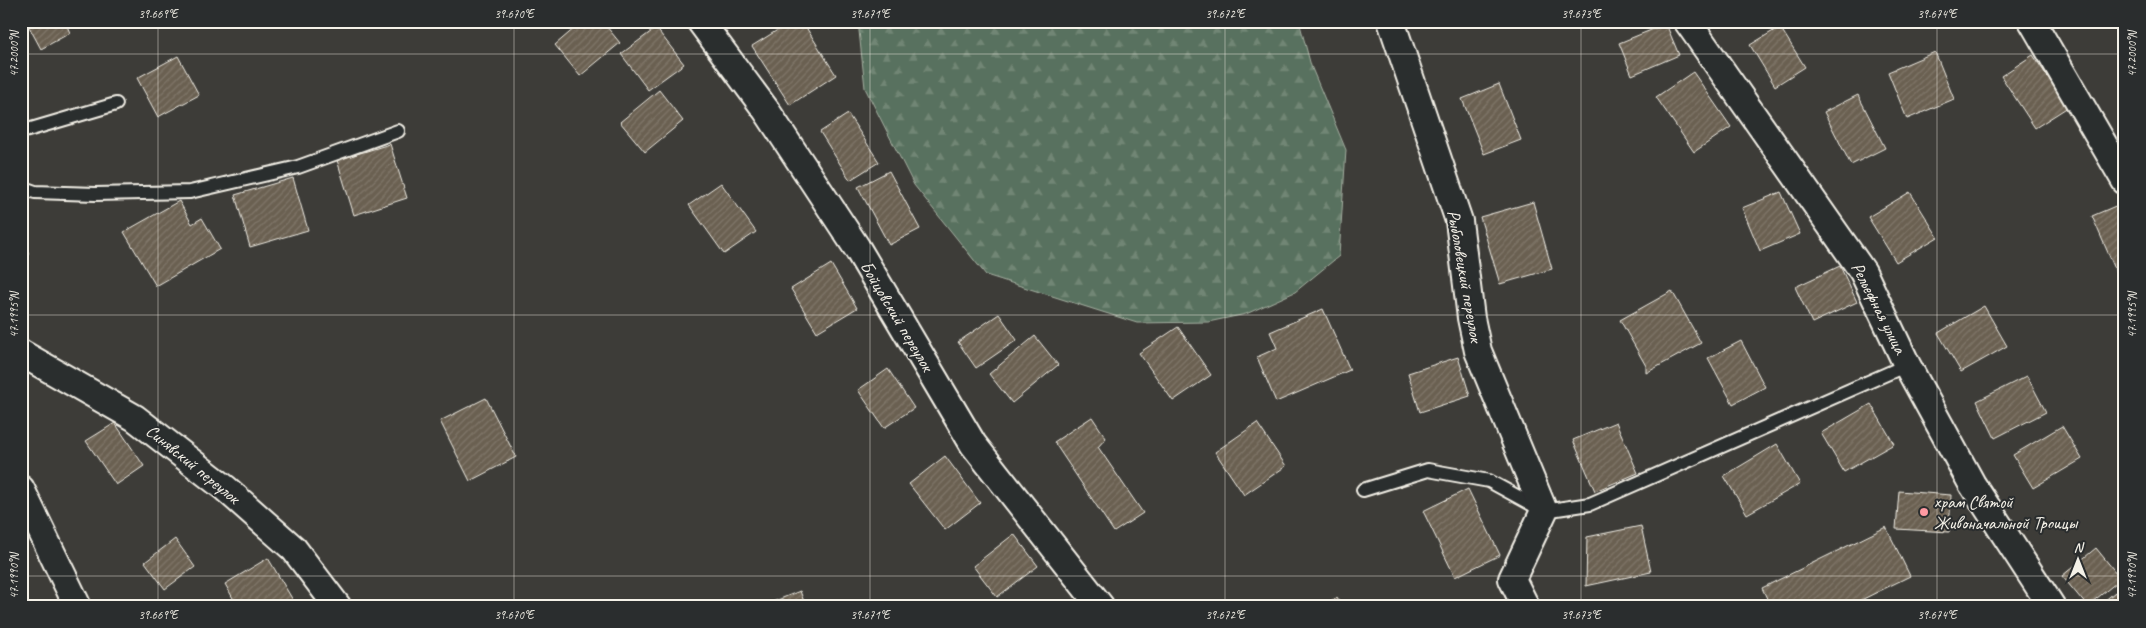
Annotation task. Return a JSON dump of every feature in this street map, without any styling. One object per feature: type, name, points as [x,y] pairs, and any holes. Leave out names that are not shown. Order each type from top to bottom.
[{"type":"street","name":"Бойцовский переулок","points":[[700,21],[766,110],[857,248],[973,444],[1101,607]]},
{"type":"street","name":"Рыболовецкий переулок","points":[[1391,21],[1459,221],[1471,318],[1478,352],[1544,511]]},
{"type":"street","name":"Рельефная улица","points":[[1688,21],[1863,272],[1907,364],[1972,484],[2052,607]]},
{"type":"street","points":[[2032,21],[2125,181]]},
{"type":"street","name":"Синявский переулок","points":[[21,353],[134,418],[225,488],[294,549],[338,607]]},
{"type":"street","points":[[21,489],[78,607]]},
{"type":"street","points":[[1526,607],[1512,579],[1544,511]]},
{"type":"lane","points":[[21,132],[116,104]]},
{"type":"lane","points":[[21,187],[35,192],[86,194],[190,192],[298,167],[398,131]]},
{"type":"lane","points":[[1363,490],[1428,470],[1489,481],[1544,511],[1590,504],[1907,364]]},
{"type":"green space","points":[[858,21],[1299,21],[1311,66],[1346,150],[1339,256],[1295,292],[1246,314],[1208,322],[1137,323],[986,275],[914,185],[865,88]]},
{"type":"building","points":[[26,21],[65,21],[70,33],[41,49]]},
{"type":"building","points":[[583,21],[602,21],[620,43],[580,76],[555,45]]},
{"type":"building","points":[[792,21],[802,21],[836,75],[790,105],[752,46]]},
{"type":"building","points":[[1666,24],[1679,55],[1632,75],[1619,43]]},
{"type":"building","points":[[1780,27],[1805,67],[1775,86],[1750,45]]},
{"type":"building","points":[[656,28],[684,64],[648,90],[621,54]]},
{"type":"building","points":[[1935,52],[1954,99],[1907,119],[1888,72]]},
{"type":"building","points":[[2033,55],[2068,107],[2035,128],[2001,76]]},
{"type":"building","points":[[178,56],[199,95],[158,117],[137,78]]},
{"type":"building","points":[[1693,72],[1731,127],[1694,152],[1656,97]]},
{"type":"building","points":[[1499,84],[1521,140],[1484,154],[1462,99]]},
{"type":"building","points":[[659,90],[683,121],[645,152],[620,122]]},
{"type":"building","points":[[1858,95],[1885,148],[1851,165],[1824,112]]},
{"type":"building","points":[[848,114],[879,162],[850,180],[820,132]]},
{"type":"building","points":[[390,144],[407,198],[354,215],[337,160]]},
{"type":"building","points":[[889,171],[920,229],[889,245],[858,187]]},
{"type":"building","points":[[293,178],[308,230],[250,247],[235,195]]},
{"type":"building","points":[[721,183],[756,232],[724,254],[689,205]]},
{"type":"building","points":[[1781,192],[1800,234],[1760,251],[1742,208]]},
{"type":"building","points":[[1910,192],[1938,237],[1896,262],[1868,217]]},
{"type":"building","points":[[179,201],[192,224],[202,218],[220,249],[156,286],[124,232]]},
{"type":"building","points":[[1533,202],[1552,269],[1500,284],[1480,217]]},
{"type":"building","points":[[2125,202],[2125,284],[2122,285],[2092,216]]},
{"type":"building","points":[[21,238],[29,254],[21,257]]},
{"type":"building","points":[[831,264],[857,308],[817,332],[791,289]]},
{"type":"building","points":[[1840,266],[1857,302],[1812,323],[1795,287]]},
{"type":"building","points":[[1672,291],[1701,343],[1646,373],[1646,366],[1620,320]]},
{"type":"building","points":[[1984,306],[2007,346],[1961,372],[1938,333]]},
{"type":"building","points":[[1323,309],[1350,370],[1276,402],[1257,357],[1277,348],[1270,332]]},
{"type":"building","points":[[999,314],[1017,340],[976,368],[958,342]]},
{"type":"building","points":[[1178,327],[1211,375],[1173,401],[1139,353]]},
{"type":"building","points":[[1035,336],[1058,365],[1012,403],[989,374]]},
{"type":"building","points":[[1741,341],[1765,387],[1733,404],[1708,358]]},
{"type":"building","points":[[1458,357],[1470,396],[1420,412],[1408,373]]},
{"type":"building","points":[[888,369],[914,408],[884,428],[858,390]]},
{"type":"building","points":[[2027,376],[2046,412],[1995,438],[1977,401]]},
{"type":"building","points":[[486,398],[516,457],[470,481],[440,421]]},
{"type":"building","points":[[1871,404],[1894,444],[1844,472],[1821,433]]},
{"type":"building","points":[[1092,417],[1106,438],[1098,447],[1143,513],[1114,532],[1054,442]]},
{"type":"building","points":[[1616,422],[1638,473],[1595,491],[1573,440]]},
{"type":"building","points":[[115,423],[144,466],[116,485],[86,441]]},
{"type":"building","points":[[1257,423],[1286,466],[1244,495],[1215,452]]},
{"type":"building","points":[[2062,426],[2082,459],[2033,488],[2013,455]]},
{"type":"building","points":[[1777,444],[1800,484],[1747,514],[1724,476]]},
{"type":"building","points":[[945,456],[980,503],[945,530],[909,484]]},
{"type":"building","points":[[1468,489],[1500,555],[1455,577],[1423,511]]},
{"type":"building","name":"храм Святой Живоначальной Троицы","points":[[1899,491],[1951,495],[1949,532],[1896,529]]},
{"type":"building","points":[[1641,526],[1651,572],[1586,586],[1587,537]]},
{"type":"building","points":[[1886,527],[1910,576],[1847,607],[1771,607],[1762,588]]},
{"type":"building","points":[[1014,534],[1038,566],[997,597],[973,566]]},
{"type":"building","points":[[175,539],[195,567],[165,589],[145,562]]},
{"type":"building","points":[[2096,548],[2121,579],[2087,606],[2062,576]]},
{"type":"building","points":[[268,558],[297,607],[238,607],[225,584]]},
{"type":"building","points":[[800,591],[806,607],[760,607]]},
{"type":"building","points":[[2115,592],[2125,607],[2097,607]]},
{"type":"building","points":[[1337,598],[1342,607],[1320,607]]},
{"type":"place","name":"храм Святой Живоначальной Троицы","points":[[1924,512]]}]
